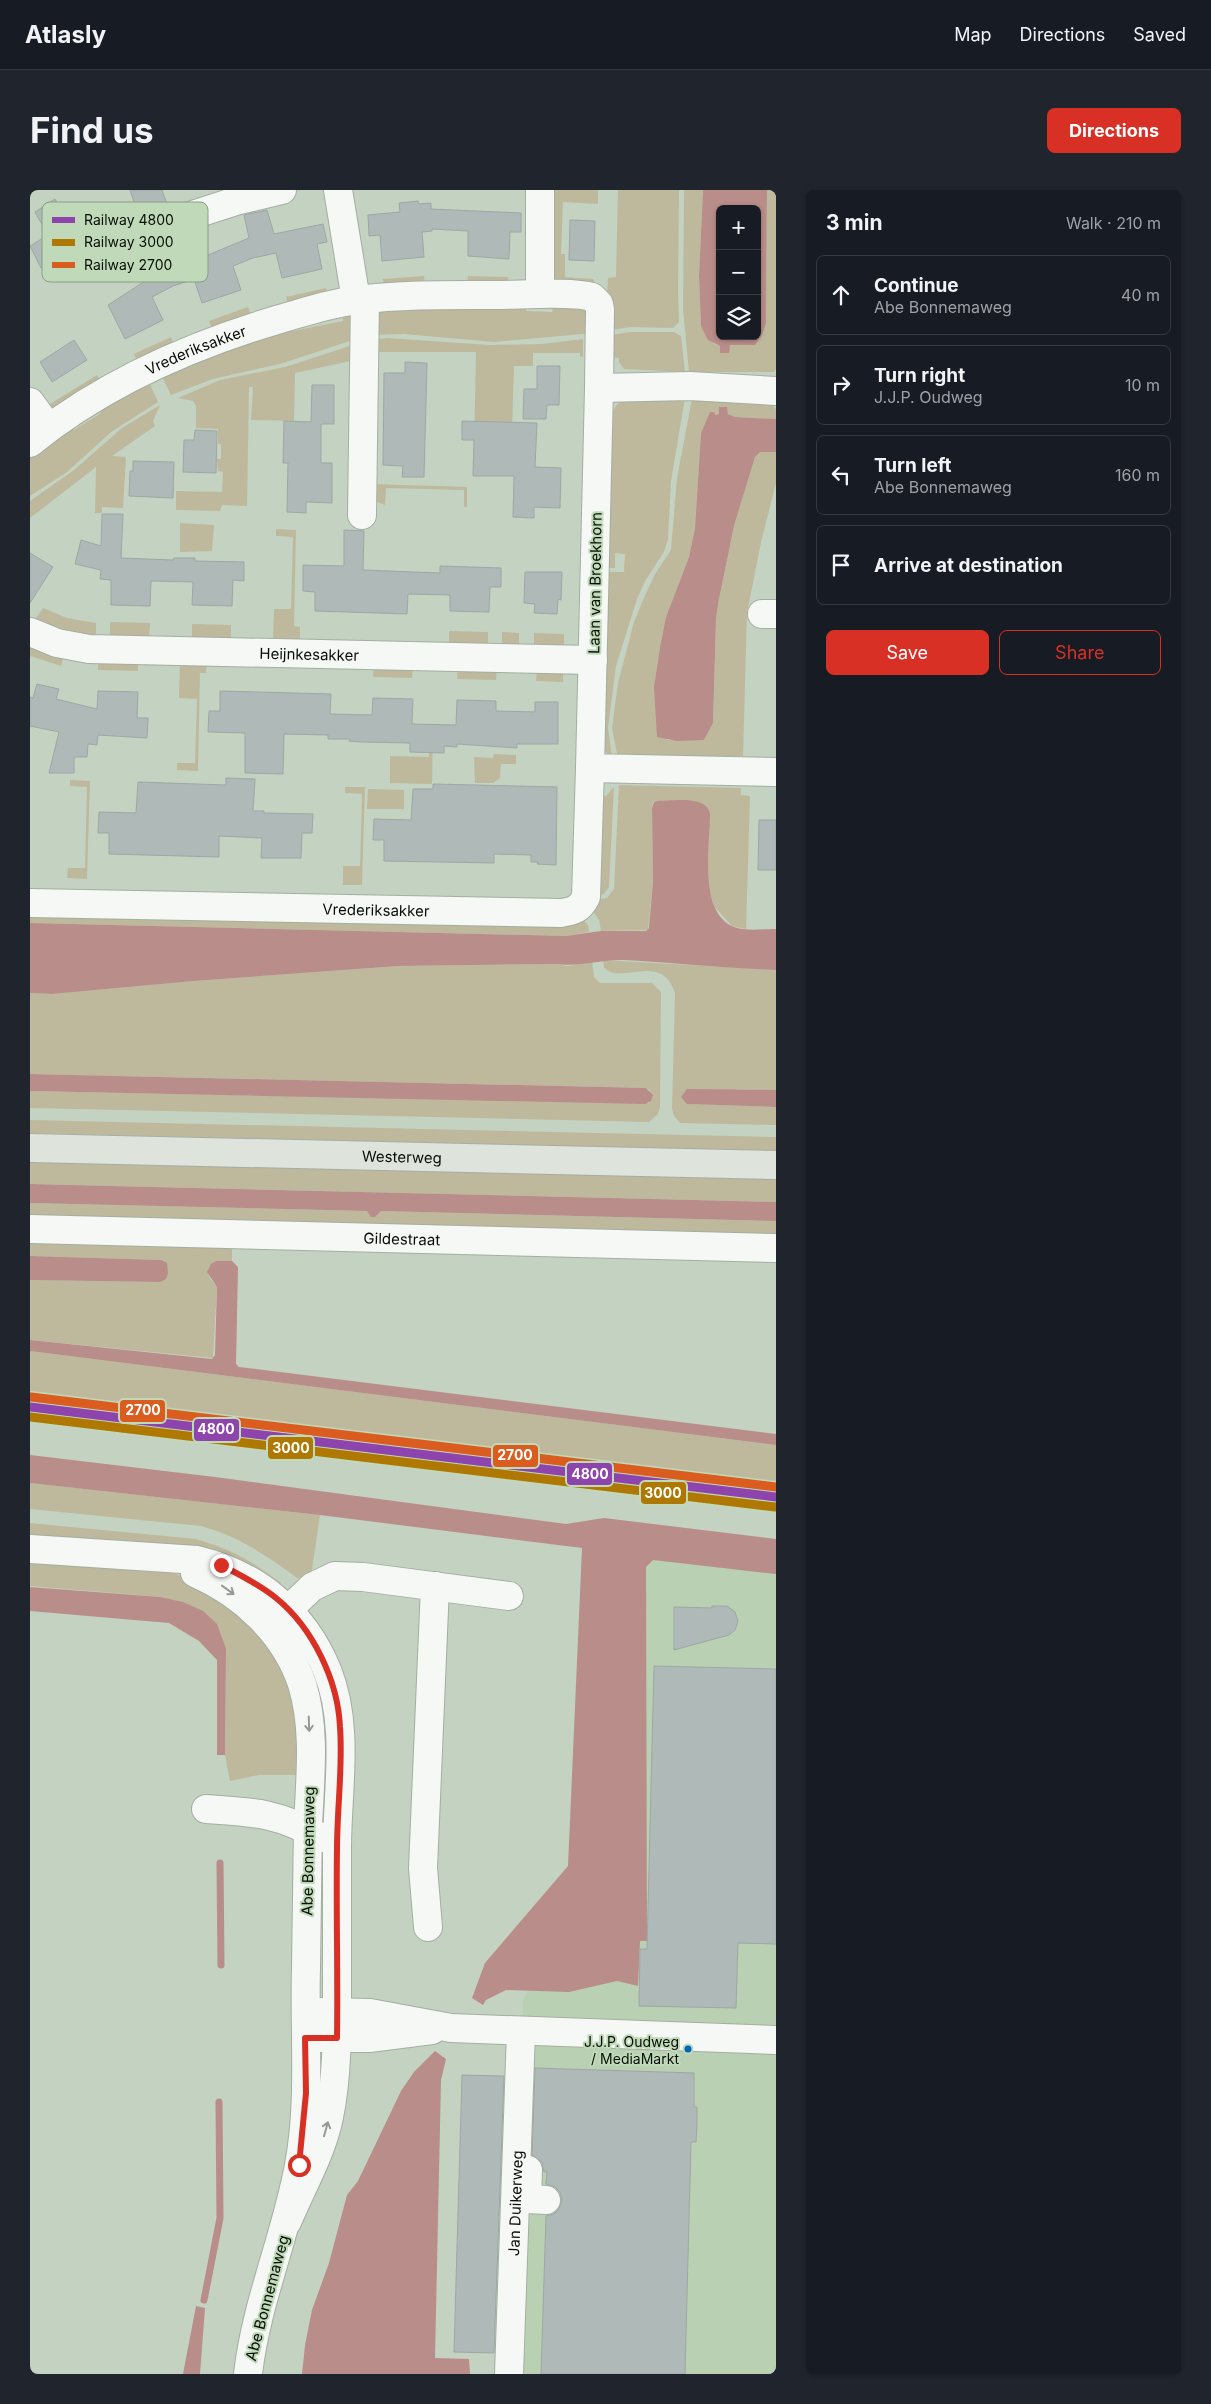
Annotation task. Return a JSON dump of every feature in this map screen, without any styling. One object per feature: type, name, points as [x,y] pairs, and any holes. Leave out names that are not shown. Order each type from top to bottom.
[{"type":"main road","name":"Westerweg","points":[[30,1148],[776,1164]]},
{"type":"street","points":[[208,210],[282,190]]},
{"type":"street","points":[[338,190],[361,300],[362,515]]},
{"type":"street","points":[[540,190],[540,294]]},
{"type":"street","name":"Vrederiksakker","points":[[30,402],[39,436],[104,393],[159,364],[239,331],[317,308],[361,300],[453,295],[540,294],[587,296],[596,300],[600,310],[599,388]]},
{"type":"street","points":[[599,388],[690,386],[776,392]]},
{"type":"street","name":"Laan van Broekhorn","points":[[590,768],[599,388]]},
{"type":"street","name":"Heijnkesakker","points":[[30,632],[57,643],[89,649],[593,660]]},
{"type":"street","points":[[590,768],[776,772]]},
{"type":"street","name":"Vrederiksakker","points":[[30,902],[561,913],[573,911],[580,907],[586,897],[590,768]]},
{"type":"street","name":"Gildestraat","points":[[30,1229],[776,1248]]},
{"type":"street","name":"Abe Bonnemaweg","points":[[30,1549],[197,1560],[221,1565],[251,1580],[277,1598],[313,1644],[327,1669],[337,1700],[340,1727],[337,1846],[337,2026],[334,2092],[325,2134],[287,2222]]},
{"type":"street","name":"Abe Bonnemaweg","points":[[151,1557],[221,1585],[242,1600],[271,1630],[291,1660],[302,1684],[309,1714],[311,1758],[305,2025],[306,2093],[302,2148],[287,2222],[254,2336],[248,2374]]},
{"type":"street","points":[[288,1610],[312,1587],[335,1576],[363,1577],[509,1596]]},
{"type":"street","points":[[428,1927],[423,1868],[435,1586]]},
{"type":"street","points":[[206,1809],[259,1812],[285,1818],[337,1846]]},
{"type":"street","points":[[305,2025],[337,2026],[398,2036],[451,2028],[776,2040]]},
{"type":"street","points":[[531,2031],[527,2199],[546,2193]]},
{"type":"street","name":"Jan Duikerweg","points":[[509,2374],[531,2031]]},
{"type":"shaded area","points":[[549,190],[598,190],[598,204],[563,202],[561,254],[565,254],[565,277],[594,279],[593,289],[551,288]]},
{"type":"shaded area","points":[[618,190],[679,190],[679,322],[673,328],[631,327],[612,330],[607,295],[608,278],[616,277]]},
{"type":"shaded area","points":[[684,190],[703,190],[699,276],[701,326],[714,344],[720,346],[720,353],[729,353],[729,345],[755,345],[758,340],[761,340],[761,333],[766,323],[767,190],[776,190],[776,369],[774,372],[689,372],[683,309]]},
{"type":"shaded area","points":[[703,190],[767,190],[766,323],[762,335],[761,336],[761,205],[716,205],[716,340],[758,340],[755,345],[730,345],[729,353],[720,353],[720,346],[708,340],[701,326],[699,276]]},
{"type":"shaded area","points":[[424,276],[425,287],[384,290],[383,279]]},
{"type":"shaded area","points":[[468,276],[508,277],[509,287],[467,286]]},
{"type":"shaded area","points":[[326,288],[328,299],[289,308],[286,297]]},
{"type":"shaded area","points":[[525,306],[526,311],[552,312],[553,307],[584,310],[588,312],[593,333],[494,342],[404,334],[372,335],[379,310]]},
{"type":"shaded area","points":[[248,307],[252,318],[213,331],[209,321]]},
{"type":"shaded area","points":[[342,315],[353,317],[356,339],[280,364],[213,379],[171,395],[161,374],[291,326],[293,331],[343,321]]},
{"type":"shaded area","points":[[630,332],[674,332],[681,336],[685,372],[624,369],[619,362],[619,358],[610,357],[611,335]]},
{"type":"shaded area","points":[[171,337],[175,347],[138,364],[134,354]]},
{"type":"shaded area","points":[[387,338],[490,345],[542,344],[583,339],[583,357],[580,356],[580,353],[533,353],[533,366],[514,366],[512,430],[474,444],[476,352],[372,352],[372,340]]},
{"type":"shaded area","points":[[356,344],[355,360],[295,373],[294,421],[251,420],[253,387],[249,387],[247,506],[222,505],[220,511],[176,510],[176,491],[222,492],[223,472],[218,471],[217,459],[221,459],[221,444],[218,444],[218,429],[196,428],[196,406],[193,401],[178,398],[220,380],[285,367]]},
{"type":"shaded area","points":[[97,375],[102,384],[49,419],[42,409]]},
{"type":"shaded area","points":[[148,380],[158,402],[111,432],[67,472],[30,496],[30,457],[71,426],[74,430],[101,413],[98,408]]},
{"type":"shaded area","points":[[685,398],[671,481],[668,539],[664,552],[645,581],[637,599],[616,666],[608,728],[612,757],[603,749],[604,572],[624,572],[625,554],[615,553],[615,568],[605,568],[612,416],[617,405],[628,399]]},
{"type":"shaded area","points":[[692,399],[771,400],[772,405],[776,409],[776,419],[735,417],[728,414],[727,407],[719,407],[719,414],[710,416],[701,433],[695,529],[689,557],[666,617],[667,740],[704,740],[713,723],[716,618],[734,526],[755,457],[760,452],[776,452],[776,483],[761,542],[747,613],[743,756],[724,756],[724,762],[618,759],[612,728],[618,683],[634,622],[655,574],[671,550],[677,478]]},
{"type":"shaded area","points":[[160,405],[153,421],[155,426],[112,456],[126,457],[123,508],[102,507],[102,513],[95,513],[96,467],[30,518],[30,501],[74,470],[122,428]]},
{"type":"shaded area","points":[[719,407],[727,407],[728,414],[735,417],[776,419],[776,452],[760,452],[755,457],[734,526],[716,618],[713,723],[704,740],[677,741],[657,737],[654,687],[666,617],[689,557],[695,528],[701,433],[710,412],[714,412],[715,415],[719,414]]},
{"type":"shaded area","points":[[369,484],[467,487],[467,507],[464,507],[464,490],[386,488],[385,505],[375,501]]},
{"type":"shaded area","points":[[180,523],[214,525],[212,551],[180,552]]},
{"type":"shaded area","points":[[276,529],[296,530],[294,626],[300,627],[300,645],[273,640],[274,609],[291,609],[293,537],[276,536]]},
{"type":"shaded area","points":[[43,608],[67,618],[96,623],[96,640],[44,624],[32,624]]},
{"type":"shaded area","points":[[110,622],[150,623],[149,641],[110,640]]},
{"type":"shaded area","points":[[192,624],[231,625],[231,643],[192,642]]},
{"type":"shaded area","points":[[449,631],[488,632],[488,650],[449,649]]},
{"type":"shaded area","points":[[502,632],[519,633],[519,650],[502,650]]},
{"type":"shaded area","points":[[534,633],[564,634],[564,652],[534,651]]},
{"type":"shaded area","points":[[30,644],[64,655],[61,666],[30,656]]},
{"type":"shaded area","points":[[98,659],[138,660],[138,671],[98,670]]},
{"type":"shaded area","points":[[180,661],[207,662],[206,673],[200,673],[198,771],[177,770],[177,763],[195,763],[197,699],[179,698]]},
{"type":"shaded area","points":[[374,665],[413,666],[412,678],[373,677]]},
{"type":"shaded area","points":[[458,667],[497,668],[496,680],[457,679]]},
{"type":"shaded area","points":[[537,670],[563,670],[563,682],[536,681]]},
{"type":"shaded area","points":[[433,725],[432,784],[390,783],[390,756],[429,757],[430,726]]},
{"type":"shaded area","points":[[494,754],[516,755],[516,764],[501,764],[500,778],[493,783],[475,783],[474,757],[493,758]]},
{"type":"shaded area","points":[[70,780],[90,781],[87,879],[67,878],[68,868],[85,868],[87,787],[70,786]]},
{"type":"shaded area","points":[[619,785],[741,788],[741,795],[750,796],[746,929],[732,926],[714,906],[708,885],[658,801],[653,802],[652,808],[653,881],[648,930],[601,931],[599,920],[593,911],[596,900],[607,898],[614,889]]},
{"type":"shaded area","points":[[345,787],[365,787],[362,885],[343,885],[343,866],[360,866],[362,794],[345,793]]},
{"type":"shaded area","points":[[614,787],[609,887],[604,894],[597,895],[599,795],[606,796]]},
{"type":"shaded area","points":[[368,789],[404,790],[404,809],[367,809]]},
{"type":"shaded area","points":[[688,800],[703,804],[708,808],[710,814],[709,878],[711,895],[716,910],[724,921],[737,928],[751,930],[776,929],[776,970],[625,960],[565,965],[398,966],[194,981],[52,994],[30,993],[30,923],[566,936],[601,931],[646,931],[649,928],[653,881],[652,808],[654,802]]},
{"type":"shaded area","points":[[30,911],[583,920],[588,925],[589,932],[566,936],[30,923]]},
{"type":"shaded area","points":[[603,960],[776,970],[776,1090],[738,1089],[687,1104],[776,1107],[776,1125],[680,1123],[674,1116],[672,1109],[675,993],[669,980],[660,974],[650,971],[611,972],[604,967]]},
{"type":"shaded area","points":[[592,961],[594,977],[600,983],[652,983],[661,992],[660,1107],[658,1114],[649,1122],[30,1108],[30,1091],[649,1103],[650,1090],[646,1088],[30,1074],[30,993],[52,994],[194,981],[398,966],[556,964],[568,966]]},
{"type":"shaded area","points":[[30,1074],[646,1088],[653,1095],[651,1101],[645,1104],[30,1091]]},
{"type":"shaded area","points":[[687,1089],[776,1090],[776,1107],[687,1104],[681,1097]]},
{"type":"shaded area","points":[[30,1120],[776,1137],[776,1151],[30,1133]]},
{"type":"shaded area","points":[[30,1159],[401,1171],[776,1178],[776,1202],[30,1184]]},
{"type":"shaded area","points":[[30,1184],[776,1202],[776,1221],[381,1211],[375,1217],[371,1217],[367,1211],[30,1203]]},
{"type":"shaded area","points":[[30,1203],[367,1211],[375,1217],[381,1211],[776,1221],[776,1238],[30,1220]]},
{"type":"shaded area","points":[[30,1240],[232,1245],[232,1261],[218,1262],[213,1264],[208,1270],[217,1287],[213,1358],[30,1340],[30,1280],[160,1282],[161,1260],[30,1256]]},
{"type":"shaded area","points":[[30,1256],[161,1260],[167,1263],[168,1273],[166,1279],[160,1282],[30,1280]]},
{"type":"shaded area","points":[[216,1261],[232,1261],[238,1267],[236,1364],[239,1367],[776,1434],[776,1445],[30,1351],[30,1340],[212,1359],[215,1355],[217,1287],[207,1272],[211,1264]]},
{"type":"shaded area","points":[[30,1351],[776,1445],[776,1497],[30,1406]]},
{"type":"shaded area","points":[[30,1455],[215,1477],[566,1524],[604,1518],[776,1539],[776,1574],[653,1560],[646,1567],[647,1941],[640,1941],[638,1986],[617,1981],[569,1992],[506,1990],[486,2000],[483,2005],[472,1998],[485,1963],[568,1866],[582,1548],[320,1515],[30,1483]]},
{"type":"shaded area","points":[[30,1483],[320,1515],[311,1576],[297,1578],[251,1547],[227,1535],[201,1526],[30,1509]]},
{"type":"shaded area","points":[[30,1523],[196,1539],[241,1556],[281,1583],[274,1589],[30,1538]]},
{"type":"shaded area","points":[[601,1538],[776,1559],[776,2374],[513,2374],[523,1999],[581,1892]]},
{"type":"shaded area","points":[[30,1560],[160,1569],[196,1580],[257,1622],[292,1681],[302,1775],[259,1775],[230,1781],[225,1755],[226,1649],[160,1597],[30,1586]]},
{"type":"shaded area","points":[[30,1587],[160,1597],[183,1602],[203,1611],[217,1624],[226,1649],[225,1755],[217,1755],[217,1660],[199,1641],[169,1623],[30,1611]]},
{"type":"shaded area","points":[[435,2051],[446,2059],[441,2080],[435,2358],[469,2359],[470,2374],[302,2374],[305,2345],[312,2310],[329,2263],[347,2195],[358,2181],[401,2091],[414,2072]]},
{"type":"shaded area","points":[[196,2306],[205,2308],[200,2374],[183,2374]]},
{"type":"building","points":[[130,190],[162,190],[166,202],[134,202]]},
{"type":"building","points":[[418,201],[419,204],[431,203],[431,209],[521,213],[521,232],[510,232],[509,259],[468,256],[468,231],[432,229],[432,231],[422,232],[424,257],[382,261],[380,235],[369,236],[368,215],[400,212],[399,203]]},
{"type":"building","points":[[42,207],[42,224],[35,212]]},
{"type":"building","points":[[267,210],[274,234],[323,224],[327,242],[317,244],[322,269],[282,278],[276,253],[253,258],[233,266],[241,290],[202,303],[195,282],[208,282],[208,255],[249,238],[244,215]]},
{"type":"building","points":[[570,220],[595,221],[594,261],[569,260]]},
{"type":"building","points":[[42,239],[41,268],[30,246]]},
{"type":"building","points":[[144,282],[185,282],[152,297],[163,320],[125,339],[108,305]]},
{"type":"building","points":[[74,340],[87,360],[52,382],[40,362]]},
{"type":"building","points":[[405,362],[427,363],[424,477],[402,477],[403,466],[383,465],[384,373],[405,373]]},
{"type":"building","points":[[537,366],[560,366],[559,405],[547,405],[546,419],[523,419],[524,389],[537,389]]},
{"type":"building","points":[[312,385],[334,385],[334,424],[321,424],[321,463],[332,463],[332,503],[306,502],[306,513],[287,512],[288,463],[283,463],[284,421],[311,422]]},
{"type":"building","points":[[462,421],[537,423],[535,467],[561,468],[560,508],[534,507],[534,518],[513,517],[514,476],[473,476],[474,440],[462,440]]},
{"type":"building","points":[[195,430],[217,431],[216,473],[183,472],[184,440],[194,440]]},
{"type":"building","points":[[133,461],[174,462],[173,498],[129,496],[130,471],[133,471]]},
{"type":"building","points":[[102,514],[123,514],[121,558],[173,560],[174,558],[195,558],[195,561],[244,562],[244,581],[233,580],[232,606],[192,605],[193,582],[151,581],[150,606],[111,605],[111,580],[100,579],[101,570],[75,564],[81,540],[101,546]]},
{"type":"building","points":[[344,530],[364,531],[363,570],[440,573],[440,566],[501,568],[501,587],[490,587],[489,612],[450,611],[450,595],[408,594],[407,614],[315,611],[315,592],[303,591],[303,565],[344,566]]},
{"type":"building","points":[[30,553],[53,567],[30,603]]},
{"type":"building","points":[[525,572],[562,572],[561,600],[558,599],[557,614],[534,613],[535,604],[524,603]]},
{"type":"building","points":[[37,684],[59,689],[56,699],[97,709],[98,691],[138,692],[137,718],[148,718],[147,738],[98,735],[97,745],[88,744],[87,757],[74,757],[74,773],[49,773],[59,732],[30,726],[30,697],[33,698]]},
{"type":"building","points":[[220,691],[331,694],[330,714],[372,715],[373,698],[413,699],[412,724],[456,725],[457,700],[496,701],[496,711],[535,712],[535,702],[558,702],[558,744],[517,744],[517,748],[457,744],[457,747],[444,746],[444,753],[410,752],[410,743],[361,742],[349,741],[350,739],[328,739],[328,735],[284,734],[283,774],[245,773],[245,733],[208,732],[209,711],[220,711]]},
{"type":"building","points":[[226,778],[255,779],[253,811],[313,814],[312,833],[302,833],[301,858],[261,858],[262,838],[219,836],[219,857],[109,854],[109,833],[98,833],[99,812],[136,813],[138,782],[226,785]]},
{"type":"building","points":[[433,784],[557,787],[556,865],[531,862],[531,855],[494,854],[494,863],[384,861],[384,840],[373,840],[374,819],[411,820],[413,789],[433,789]]},
{"type":"building","points":[[759,820],[776,820],[776,870],[758,870]]},
{"type":"building","points":[[712,1606],[727,1606],[735,1612],[738,1621],[735,1630],[729,1635],[674,1650],[674,1607],[712,1608]]},
{"type":"building","points":[[654,1666],[776,1669],[776,1944],[738,1943],[736,2008],[639,2006],[640,1949],[647,1949]]},
{"type":"building","points":[[535,2068],[694,2073],[694,2107],[697,2107],[697,2125],[696,2142],[691,2142],[685,2374],[541,2374],[546,2216],[554,2214],[559,2209],[562,2200],[560,2192],[555,2187],[546,2184],[547,2172],[544,2172],[542,2162],[532,2155]]},
{"type":"building","points":[[462,2075],[504,2076],[494,2353],[454,2352]]},
{"type":"waterway","points":[[220,1863],[221,1965]]},
{"type":"waterway","points":[[204,2300],[220,2218],[219,2102]]},
{"type":"rail line","name":"2700","points":[[31,1397],[776,1487]]},
{"type":"rail line","name":"4800","points":[[30,1407],[776,1497]]},
{"type":"rail line","name":"3000","points":[[30,1417],[775,1507]]},
{"type":"place","name":"J.J.P. Oudweg / MediaMarkt","points":[[688,2049]]},
{"type":"route","points":[[221,1565],[251,1580],[277,1598],[296,1618],[327,1669],[337,1700],[340,1727],[337,1846],[337,2038],[305,2038],[306,2093],[304,2130],[299,2165]]}]
